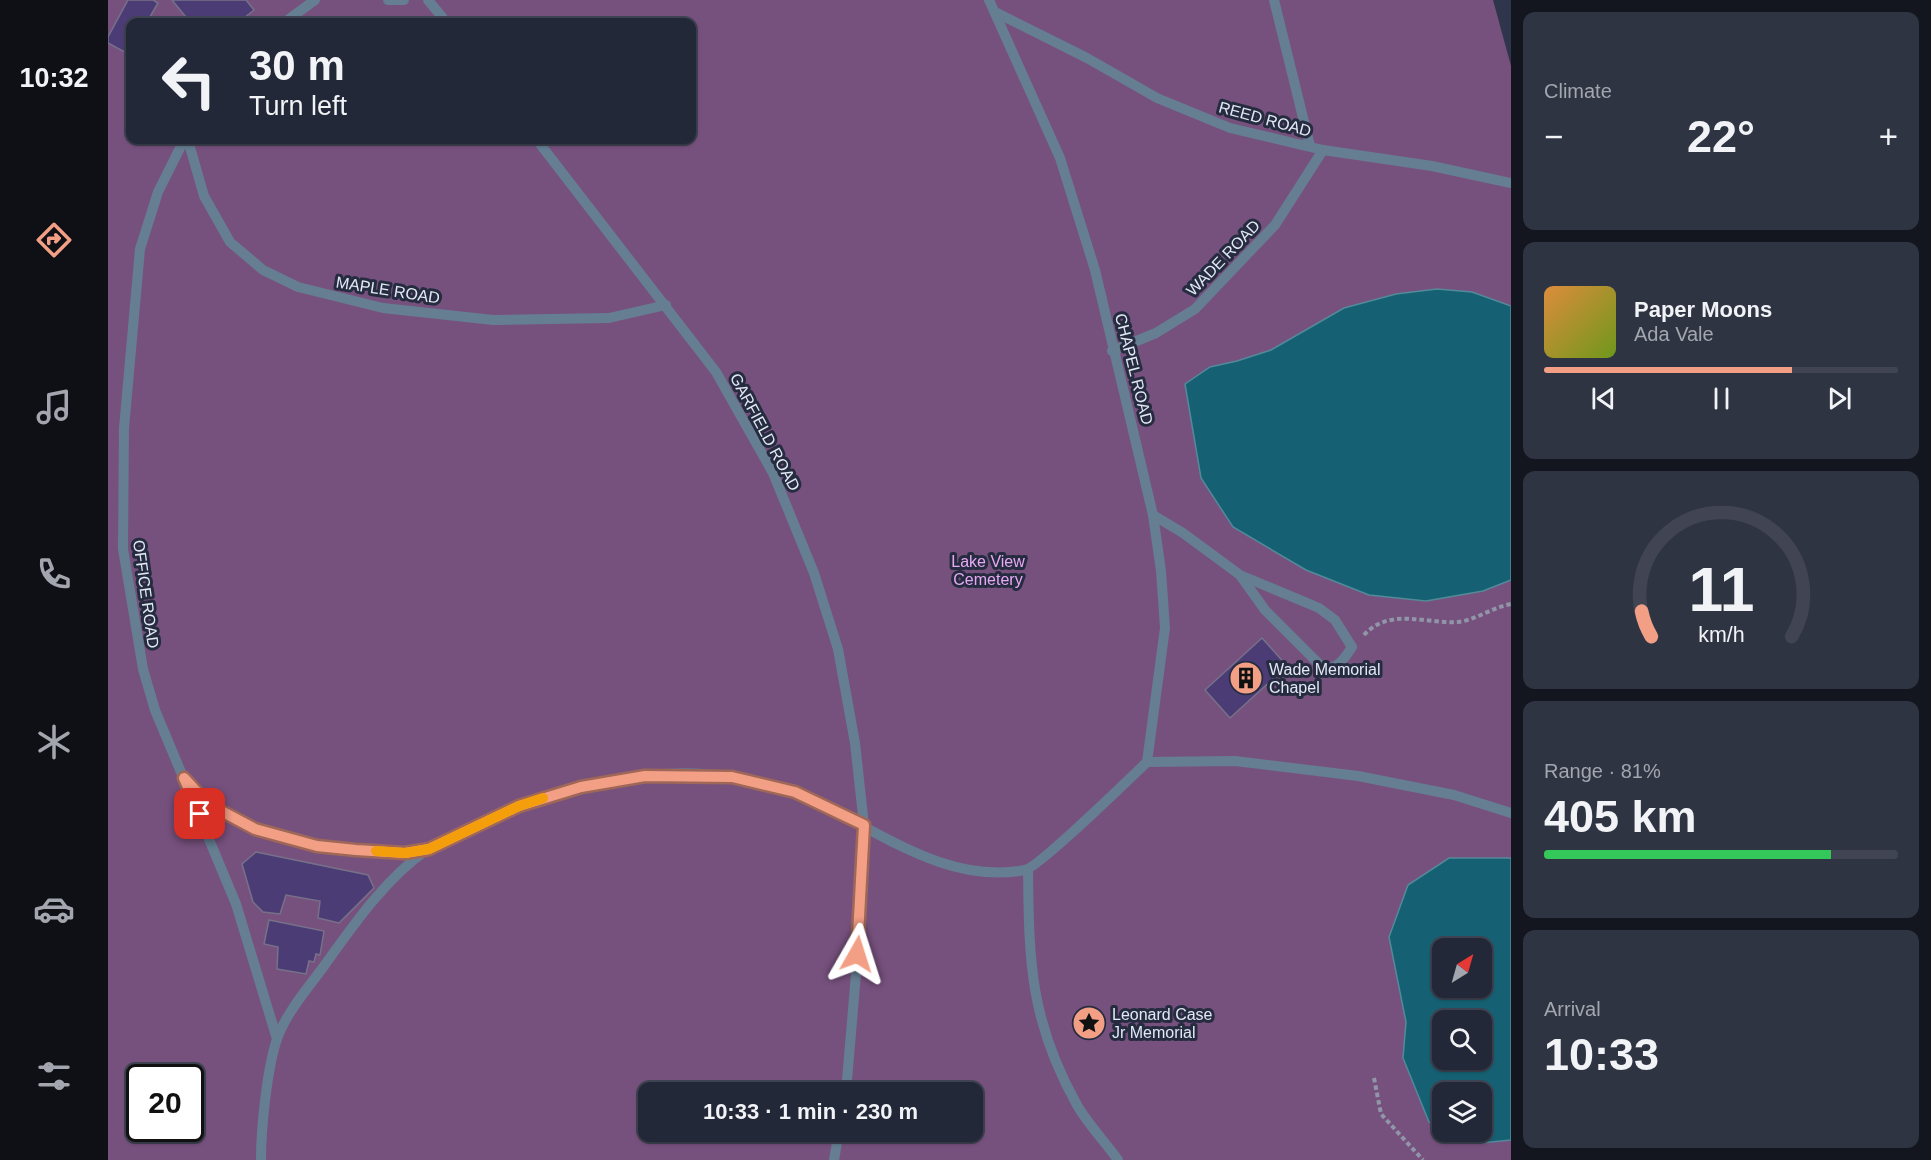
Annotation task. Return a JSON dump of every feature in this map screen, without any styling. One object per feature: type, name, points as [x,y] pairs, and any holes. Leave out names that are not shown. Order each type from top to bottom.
[{"type":"lane","points":[[290,18],[315,0]]},
{"type":"lane","points":[[388,0],[404,0]]},
{"type":"lane","points":[[428,0],[443,18]]},
{"type":"lane","name":"CHAPEL ROAD","points":[[989,0],[997,13],[1060,158],[1095,270],[1112,351],[1138,447],[1153,515],[1161,571],[1165,628],[1147,762]]},
{"type":"lane","points":[[1274,0],[1310,146]]},
{"type":"lane","name":"REED ROAD","points":[[997,13],[1087,57],[1157,98],[1230,128],[1323,150],[1432,166],[1511,183]]},
{"type":"lane","name":"OFFICE ROAD","points":[[184,144],[158,192],[140,249],[123,428],[123,549],[143,669],[155,710],[237,904],[277,1039]]},
{"type":"lane","name":"MAPLE ROAD","points":[[187,144],[204,196],[230,242],[262,270],[298,288],[383,308],[493,320],[609,318],[666,305]]},
{"type":"lane","name":"GARFIELD ROAD","points":[[540,144],[716,372],[773,472],[814,573],[838,649],[855,743],[864,825],[861,915],[847,1082]]},
{"type":"lane","name":"WADE ROAD","points":[[1112,351],[1156,333],[1195,309],[1275,225],[1323,150]]},
{"type":"lane","points":[[1153,515],[1183,533],[1240,575],[1319,608],[1335,620],[1352,647],[1341,663],[1332,669],[1324,669],[1265,610],[1240,575]]},
{"type":"lane","points":[[261,1160],[261,1136],[277,1039],[299,1000],[352,926],[385,888],[429,849],[519,806],[581,787],[645,776],[732,777],[795,792],[942,863],[973,870],[1028,870],[1147,762],[1234,761],[1358,776],[1454,795],[1511,813]]},
{"type":"lane","points":[[184,778],[208,804],[228,817],[281,837],[317,846],[356,850],[405,853],[429,849]]},
{"type":"lane","points":[[1028,870],[1029,953],[1036,1001],[1048,1045],[1078,1106],[1118,1160]]},
{"type":"lane","points":[[834,1160],[837,1142]]},
{"type":"path","points":[[1352,647],[1373,626],[1393,618],[1458,622],[1511,604]]},
{"type":"path","points":[[1374,1078],[1381,1114],[1423,1160]]},
{"type":"green space","name":"Lake View Cemetery","points":[[108,0],[1493,0],[1511,66],[1511,1160],[108,1160]]},
{"type":"water","points":[[1437,289],[1472,292],[1511,306],[1511,580],[1483,591],[1426,601],[1369,595],[1306,570],[1233,527],[1201,478],[1185,384],[1210,367],[1271,350],[1344,308],[1396,294]]},
{"type":"water","points":[[1449,858],[1511,858],[1511,1140],[1492,1142],[1492,1082],[1432,1082],[1432,1123],[1429,1122],[1403,1058],[1406,1022],[1389,937],[1408,885]]},
{"type":"building","points":[[128,0],[153,0],[158,3],[149,18],[126,18],[126,53],[108,43],[108,37]]},
{"type":"building","points":[[172,0],[246,0],[254,10],[244,18],[187,18]]},
{"type":"building","name":"Wade Memorial Chapel","points":[[1262,638],[1287,666],[1230,718],[1205,690]]},
{"type":"building","points":[[256,852],[368,875],[374,888],[339,923],[318,918],[320,901],[286,895],[280,914],[263,912],[253,902],[242,864]]},
{"type":"building","points":[[269,920],[324,931],[320,955],[316,954],[314,962],[309,961],[306,974],[277,969],[278,947],[264,944]]},
{"type":"slow traffic","points":[[376,851],[405,853],[429,849],[473,826],[543,798]]},
{"type":"place","name":"Wade Memorial Chapel","points":[[1246,678]]},
{"type":"place","name":"Leonard Case Jr Memorial","points":[[1089,1023]]},
{"type":"route","points":[[200,814],[184,778],[208,804],[228,817],[255,829],[317,846],[405,853],[429,849],[519,806],[581,787],[645,776],[687,774],[732,777],[795,792],[864,825],[861,915],[857,954]]}]
